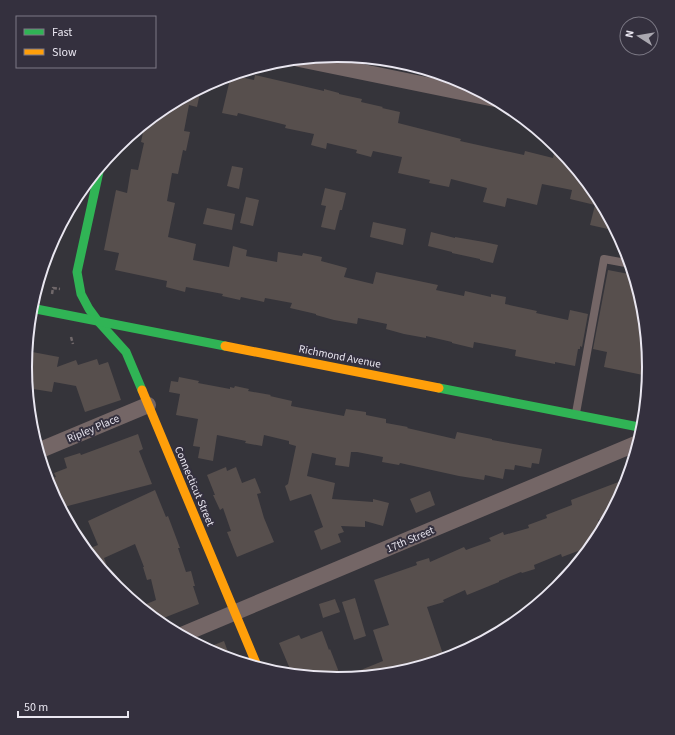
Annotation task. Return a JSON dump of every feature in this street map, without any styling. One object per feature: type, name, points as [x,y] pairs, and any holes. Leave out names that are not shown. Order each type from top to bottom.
[{"type":"street","points":[[318,63],[475,95]]},
{"type":"street","name":"Connecticut Street","points":[[97,179],[77,272],[81,294],[89,310],[126,352],[256,662]]},
{"type":"street","name":"Richmond Avenue","points":[[38,309],[576,414],[637,428]]},
{"type":"street","name":"Ripley Place","points":[[43,449],[148,405]]},
{"type":"street","name":"17th Street","points":[[187,633],[235,613],[636,433]]},
{"type":"lane","points":[[576,414],[604,258],[624,263]]},
{"type":"path","points":[[53,288],[60,290]]},
{"type":"path","points":[[71,337],[73,344]]},
{"type":"building","points":[[255,75],[324,91],[324,89],[362,99],[361,102],[400,112],[398,123],[461,139],[460,141],[524,155],[525,151],[553,158],[554,152],[592,198],[609,227],[608,229],[590,225],[595,205],[570,199],[572,190],[542,184],[537,205],[507,198],[505,207],[483,202],[487,188],[451,179],[449,187],[429,183],[430,180],[398,173],[402,157],[373,151],[371,157],[356,153],[357,150],[327,143],[326,149],[311,145],[314,134],[285,128],[286,125],[238,113],[237,116],[222,113],[229,82],[241,77],[254,80]]},
{"type":"building","points":[[199,95],[197,107],[189,105],[184,131],[190,132],[186,151],[183,150],[178,174],[172,173],[167,201],[175,203],[168,237],[196,244],[193,260],[229,267],[233,246],[247,250],[246,256],[277,262],[278,252],[302,256],[303,253],[322,257],[321,261],[347,268],[344,277],[373,284],[376,272],[438,285],[436,290],[464,296],[465,291],[491,297],[491,294],[506,297],[505,304],[568,320],[570,310],[588,314],[582,347],[580,346],[580,349],[578,349],[575,366],[555,362],[555,364],[515,356],[516,350],[474,342],[473,348],[426,336],[426,338],[404,334],[386,329],[387,324],[358,318],[357,324],[334,320],[290,308],[292,303],[265,298],[264,302],[241,297],[240,300],[222,296],[223,294],[186,287],[185,292],[166,287],[167,281],[115,270],[119,253],[104,250],[116,190],[127,193],[131,169],[138,170],[144,143],[141,142],[143,132],[152,125],[168,113]]},
{"type":"building","points":[[232,166],[243,168],[239,189],[227,186]]},
{"type":"building","points":[[325,188],[346,193],[335,230],[321,227],[326,206],[321,205]]},
{"type":"building","points":[[246,197],[259,200],[253,226],[240,223]]},
{"type":"building","points":[[207,208],[235,214],[232,230],[203,224]]},
{"type":"building","points":[[373,222],[406,229],[403,245],[370,237]]},
{"type":"building","points":[[431,232],[455,238],[498,245],[493,263],[428,246]]},
{"type":"building","points":[[608,270],[629,274],[633,288],[640,328],[643,375],[604,367],[607,352],[593,349]]},
{"type":"building","points":[[33,352],[59,357],[57,367],[76,360],[78,365],[97,359],[99,365],[108,362],[121,400],[85,412],[76,386],[54,382],[52,392],[33,389]]},
{"type":"building","points":[[179,377],[199,381],[198,383],[230,389],[230,387],[234,388],[235,386],[249,389],[248,391],[292,401],[291,406],[344,416],[346,409],[366,412],[366,415],[386,419],[386,423],[455,439],[457,432],[542,449],[539,464],[532,463],[531,468],[515,465],[514,470],[505,469],[503,479],[485,475],[484,480],[400,463],[399,465],[382,462],[383,457],[357,452],[351,452],[349,467],[335,465],[336,458],[312,453],[307,476],[335,483],[332,499],[373,502],[373,499],[389,503],[383,526],[365,521],[365,527],[341,526],[344,532],[338,534],[341,542],[321,550],[314,531],[323,527],[311,494],[290,501],[285,486],[288,484],[296,446],[289,444],[289,441],[264,435],[262,446],[217,435],[213,461],[198,458],[200,447],[193,446],[198,419],[176,415],[180,394],[169,392],[171,381],[178,382]]},
{"type":"building","points":[[138,434],[143,449],[139,451],[152,484],[66,506],[53,478],[56,477],[54,473],[67,468],[64,458],[80,453],[81,455]]},
{"type":"building","points":[[226,467],[227,471],[236,467],[242,483],[255,478],[261,493],[257,494],[264,518],[274,542],[237,557],[227,532],[231,531],[223,508],[220,510],[213,495],[215,495],[207,475]]},
{"type":"building","points":[[621,481],[603,518],[598,520],[600,524],[583,549],[562,557],[561,554],[534,565],[535,569],[521,572],[467,595],[465,590],[443,600],[444,602],[427,607],[443,654],[417,663],[356,672],[383,661],[373,630],[389,625],[374,580],[417,565],[416,562],[429,558],[430,562],[464,547],[466,550],[491,541],[489,538],[503,532],[504,535],[529,528],[528,525],[547,518],[546,515],[572,505],[571,500]]},
{"type":"building","points":[[155,490],[166,517],[168,516],[180,548],[178,548],[186,572],[191,571],[195,586],[193,586],[199,604],[163,618],[145,604],[156,600],[151,579],[147,580],[144,567],[135,544],[104,558],[108,569],[91,548],[98,545],[88,521]]},
{"type":"building","points":[[430,491],[435,505],[416,513],[410,499]]},
{"type":"building","points":[[355,598],[366,636],[354,640],[342,602]]},
{"type":"building","points":[[335,599],[340,612],[323,618],[319,604]]},
{"type":"building","points":[[322,631],[339,673],[290,669],[279,643],[299,635],[301,639]]},
{"type":"building","points":[[224,641],[228,653],[221,650],[212,646]]},
{"type":"traffic: fast","points":[[97,179],[77,272],[81,294],[97,320],[126,352],[142,390]]},
{"type":"traffic: fast","points":[[38,309],[225,346]]},
{"type":"traffic: fast","points":[[439,388],[637,427]]},
{"type":"traffic: slow","points":[[225,346],[439,388]]},
{"type":"traffic: slow","points":[[142,390],[256,662]]}]
